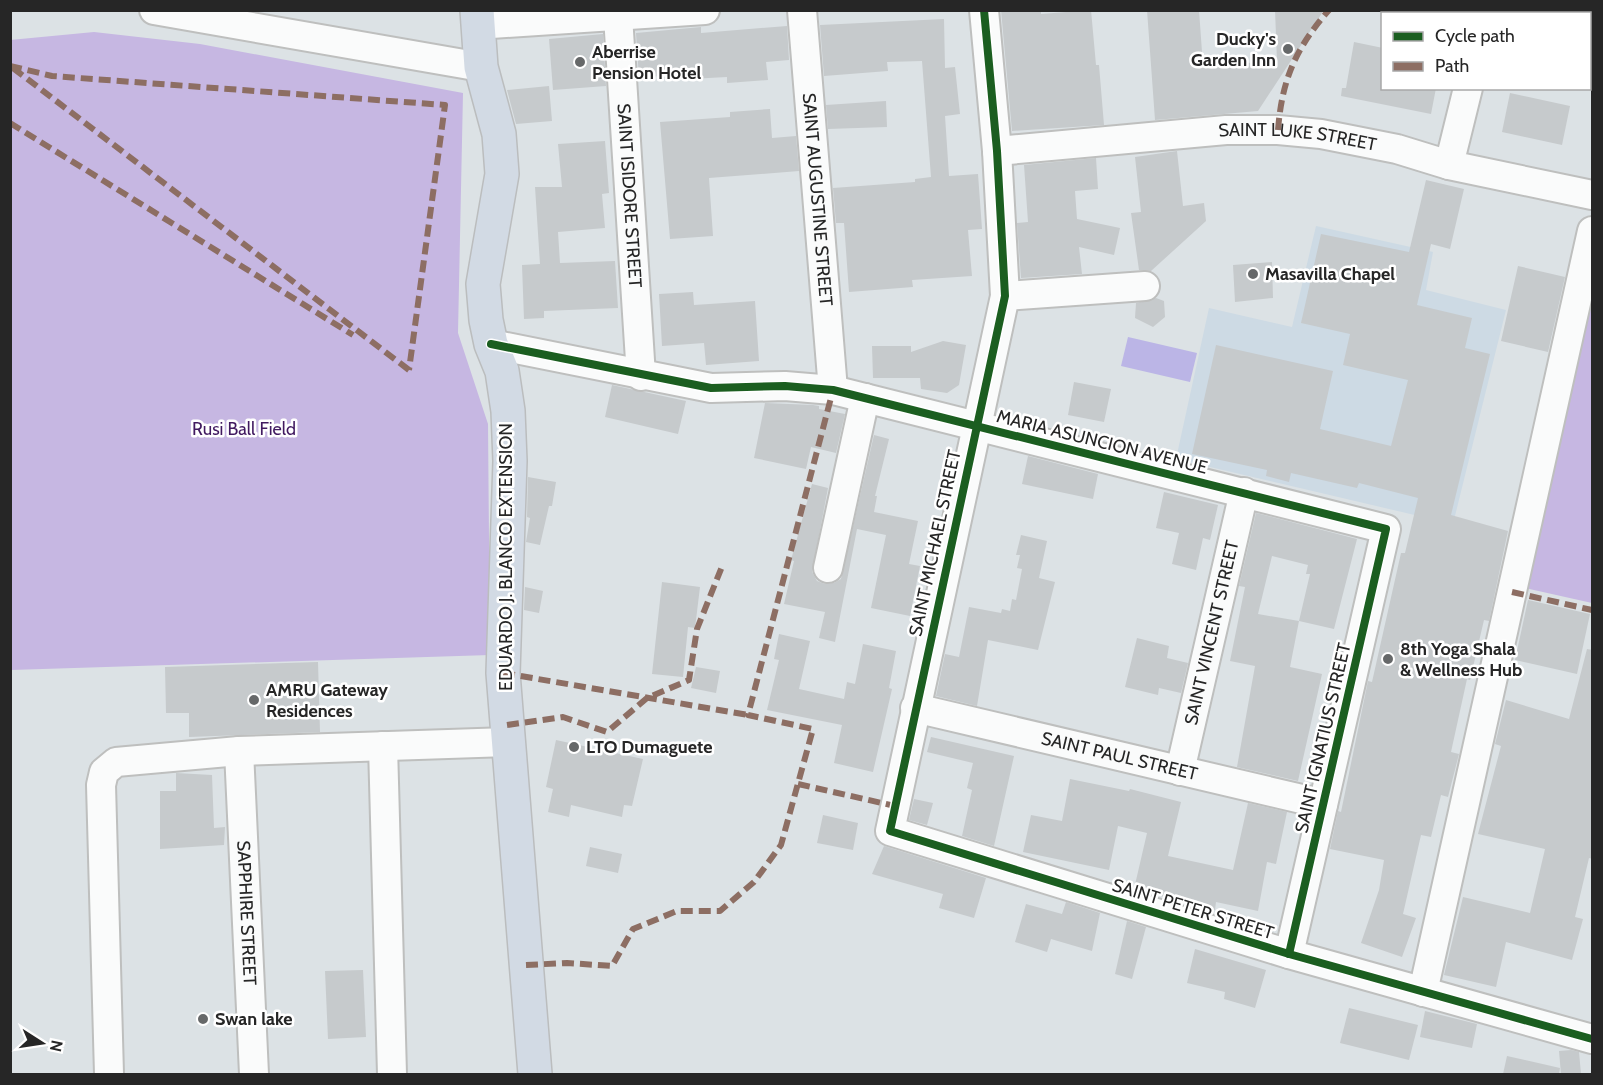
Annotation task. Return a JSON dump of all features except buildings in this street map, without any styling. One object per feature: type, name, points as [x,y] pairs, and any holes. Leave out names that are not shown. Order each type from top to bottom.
[{"type":"main road","name":"EDUARDO J. BLANCO EXTENSION","points":[[477,18],[481,67],[499,134],[502,174],[483,284],[490,344],[502,371],[508,421],[510,461],[503,654],[508,742],[536,1074]]},
{"type":"street","points":[[154,10],[481,67]]},
{"type":"street","points":[[477,18],[618,16],[705,10]]},
{"type":"street","name":"SAINT AUGUSTINE STREET","points":[[802,10],[833,390]]},
{"type":"street","name":"SAINT MICHAEL STREET","points":[[890,831],[1005,297],[997,151],[984,10]]},
{"type":"street","name":"SAINT ISIDORE STREET","points":[[618,16],[641,376]]},
{"type":"street","points":[[1449,165],[1468,90]]},
{"type":"street","name":"SAINT LUKE STREET","points":[[997,151],[1226,130],[1278,130],[1321,134],[1397,149],[1449,165],[1593,195]]},
{"type":"street","points":[[1423,992],[1593,231]]},
{"type":"street","points":[[1005,297],[1145,286]]},
{"type":"street","name":"MARIA ASUNCION AVENUE","points":[[490,344],[641,376],[711,388],[785,386],[833,390],[1386,529]]},
{"type":"street","points":[[828,568],[865,399]]},
{"type":"street","name":"SAINT VINCENT STREET","points":[[1179,771],[1244,492]]},
{"type":"street","name":"SAINT IGNATIUS STREET","points":[[1289,954],[1386,529]]},
{"type":"street","name":"SAINT PAUL STREET","points":[[915,708],[1323,804]]},
{"type":"street","points":[[109,1074],[101,785],[104,772],[116,762],[239,751],[508,742]]},
{"type":"street","points":[[382,746],[392,1074]]},
{"type":"street","name":"SAPPHIRE STREET","points":[[239,751],[254,1074]]},
{"type":"street","name":"SAINT PETER STREET","points":[[890,831],[1289,954],[1593,1039]]},
{"type":"shaded area","points":[[1316,226],[1433,252],[1426,290],[1506,310],[1453,524],[1176,459],[1209,308],[1292,327]]},
{"type":"shaded area","points":[[1128,337],[1197,353],[1190,382],[1121,366]]},
{"type":"green space","name":"Rusi Ball Field","points":[[94,32],[200,44],[463,93],[458,333],[488,424],[490,655],[11,670],[10,40]]},
{"type":"green space","points":[[1592,289],[1592,603],[1525,588]]},
{"type":"marked path","points":[[1278,130],[1283,96],[1292,66],[1307,38],[1329,10]]},
{"type":"marked path","points":[[10,66],[52,76],[445,105],[409,370]]},
{"type":"marked path","points":[[13,68],[409,370]]},
{"type":"marked path","points":[[10,123],[353,335]]},
{"type":"marked path","points":[[526,965],[567,963],[612,966],[633,929],[677,911],[720,911],[754,882],[781,845],[813,729],[748,715],[833,390]]},
{"type":"marked path","points":[[507,725],[563,717],[607,732],[647,698],[689,680],[697,629],[723,564]]},
{"type":"marked path","points":[[1512,592],[1592,610]]},
{"type":"marked path","points":[[503,673],[748,715]]},
{"type":"marked path","points":[[798,784],[895,806]]},
{"type":"cycle path","points":[[984,10],[997,151],[1005,296],[890,831],[1289,954],[1592,1039]]},
{"type":"cycle path","points":[[491,344],[711,388],[785,386],[833,390],[1386,529],[1289,954]]},
{"type":"place","name":"Ducky's Garden Inn","points":[[1288,49]]},
{"type":"place","name":"Aberrise Pension Hotel","points":[[580,62]]},
{"type":"place","name":"Masavilla Chapel","points":[[1253,274]]},
{"type":"place","name":"8th Yoga Shala & Wellness Hub","points":[[1388,659]]},
{"type":"place","name":"AMRU Gateway Residences","points":[[254,700]]},
{"type":"place","name":"LTO Dumaguete","points":[[574,747]]},
{"type":"place","name":"Swan lake","points":[[203,1019]]}]
